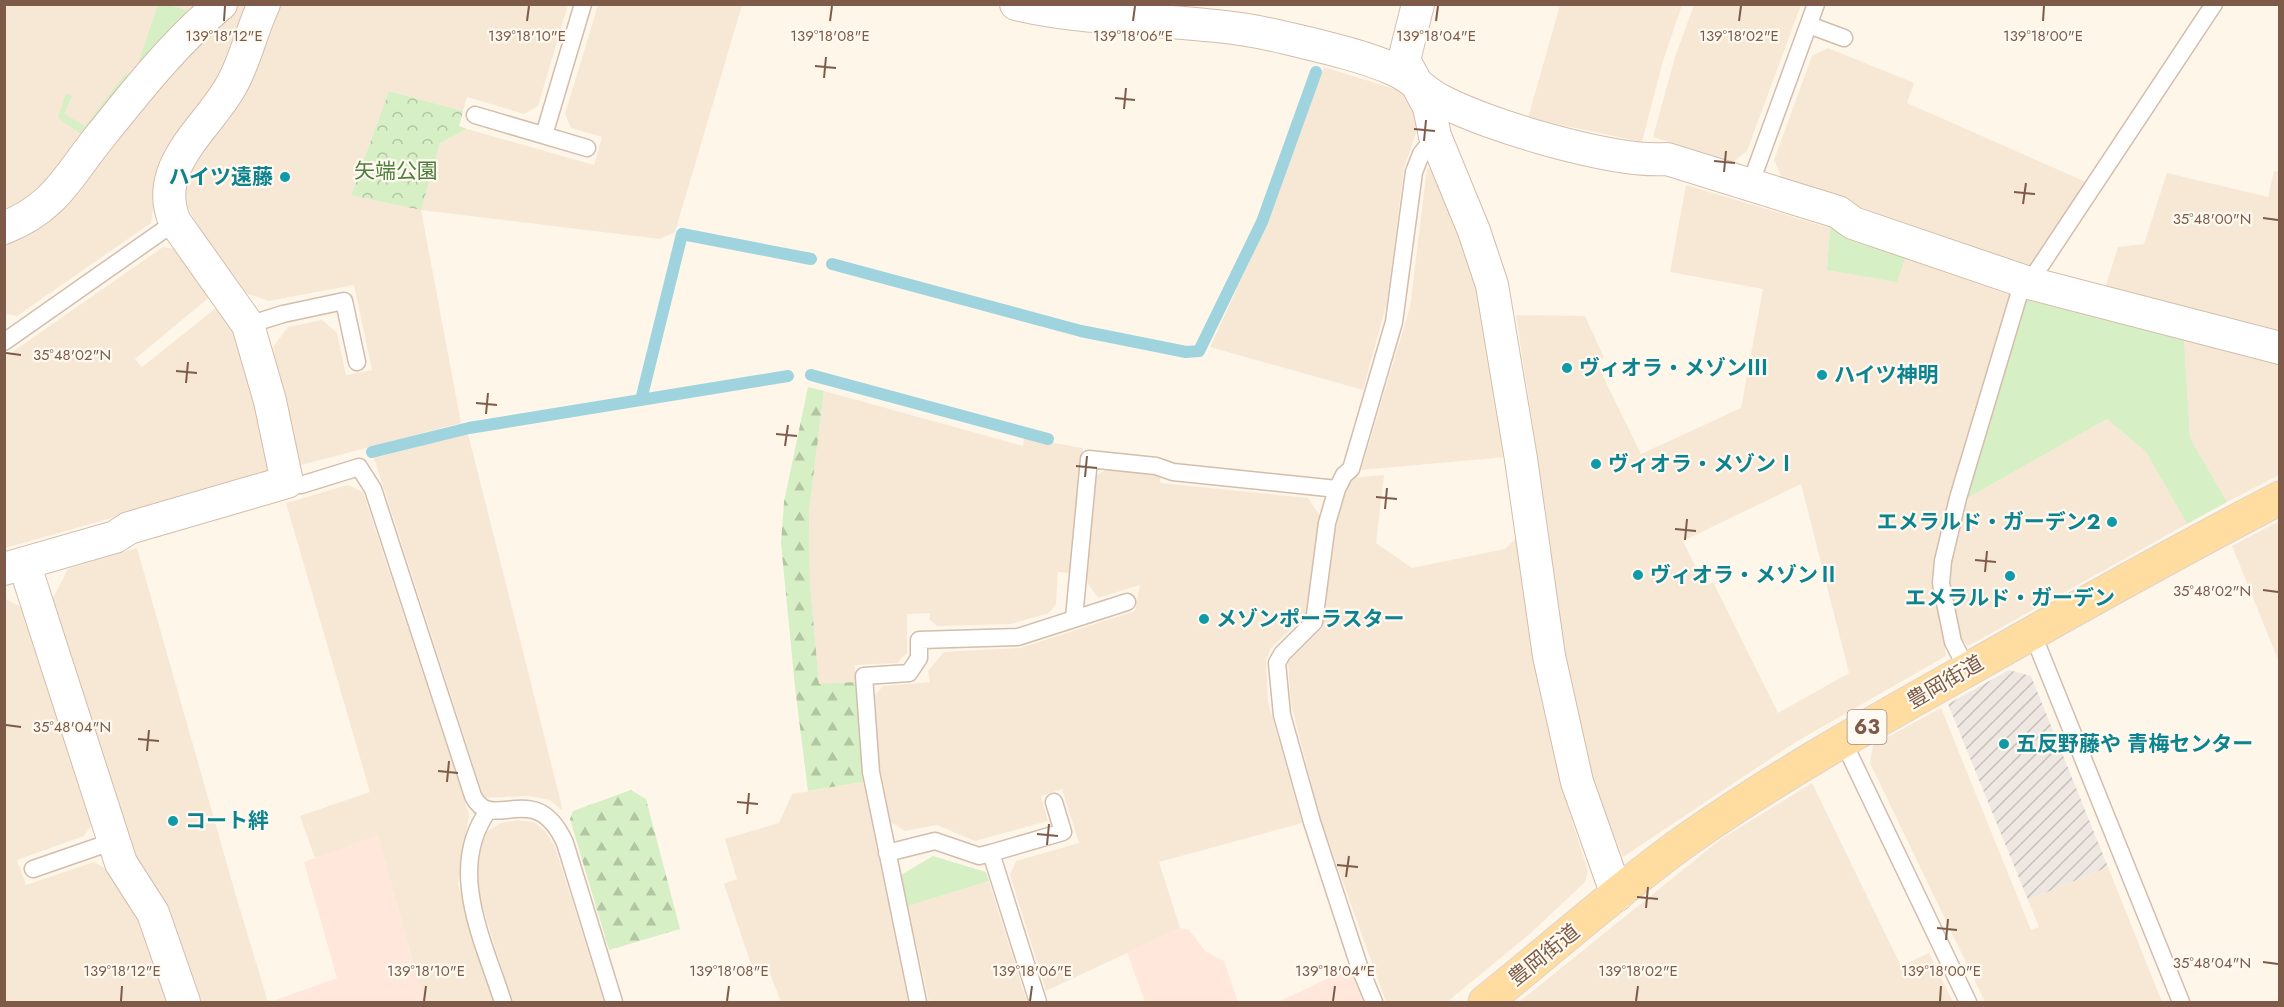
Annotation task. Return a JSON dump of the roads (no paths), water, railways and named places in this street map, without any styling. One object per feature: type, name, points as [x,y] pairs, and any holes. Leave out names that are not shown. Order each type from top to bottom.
[{"type":"main road","name":"豊岡街道","points":[[1485,1002],[1687,840],[1843,741],[2143,569],[2280,498]]},
{"type":"street","points":[[4,228],[26,220],[51,201],[85,154],[143,84],[221,4]]},
{"type":"street","points":[[184,1002],[153,913],[121,863],[14,566],[115,537],[129,528],[287,482],[270,401],[248,325],[175,222],[168,207],[171,175],[187,146],[231,86],[246,56],[264,4]]},
{"type":"street","points":[[1016,4],[1094,17],[1248,30],[1378,64],[1397,70],[1439,100],[1523,132],[1645,161],[1667,159],[1838,213],[1853,223],[2029,283],[2280,348]]},
{"type":"street","points":[[1418,4],[1404,60],[1429,106],[1435,136],[1474,231],[1492,285],[1521,459],[1549,656],[1577,782],[1617,895]]},
{"type":"lane","points":[[544,135],[583,4]]},
{"type":"lane","points":[[1750,184],[1816,4]]},
{"type":"lane","points":[[1967,669],[1953,642],[1941,583],[1943,561],[1958,498],[2020,291],[2029,283],[2214,4]]},
{"type":"lane","points":[[1809,25],[1844,38]]},
{"type":"lane","points":[[475,115],[587,148]]},
{"type":"lane","points":[[1374,1002],[1346,928],[1309,811],[1282,715],[1277,663],[1282,654],[1314,622],[1327,523],[1337,489],[1344,475],[1351,469],[1394,322],[1414,172],[1421,154],[1435,136]]},
{"type":"lane","points":[[6,338],[175,222]]},
{"type":"lane","points":[[248,325],[283,314],[344,301],[357,362]]},
{"type":"lane","points":[[1074,618],[1089,459],[1156,466],[1173,472],[1337,489]]},
{"type":"lane","points":[[287,482],[301,485],[359,467],[364,474],[373,489],[473,796],[478,806],[488,811],[523,808],[542,812],[556,824],[565,843],[614,1002]]},
{"type":"lane","points":[[918,1002],[871,772],[864,676],[909,673],[919,658],[919,631],[1018,637],[1127,602]]},
{"type":"lane","points":[[2032,632],[2181,1002]]},
{"type":"lane","points":[[1843,741],[1968,1002]]},
{"type":"lane","points":[[887,853],[935,841],[979,856],[991,854],[1063,832],[1054,802]]},
{"type":"lane","points":[[488,811],[477,827],[471,846],[468,888],[502,1002]]},
{"type":"lane","points":[[33,869],[114,841]]},
{"type":"lane","points":[[991,854],[1038,1002]]},
{"type":"waterway","points":[[832,264],[1081,331],[1186,352],[1199,351],[1262,222],[1316,72]]},
{"type":"waterway","points":[[641,400],[682,234],[811,259]]},
{"type":"waterway","points":[[811,375],[1048,439]]},
{"type":"waterway","points":[[372,452],[469,428],[788,376]]},
{"type":"place","name":"ハイツ遠藤","points":[[285,177]]},
{"type":"place","name":"ヴィオラ・メゾンⅢ","points":[[1567,368]]},
{"type":"place","name":"ハイツ神明","points":[[1822,375]]},
{"type":"place","name":"ヴィオラ・メゾンⅠ","points":[[1596,464]]},
{"type":"place","name":"エメラルド・ガーデン２","points":[[2112,522]]},
{"type":"place","name":"ヴィオラ・メゾンⅡ","points":[[1638,575]]},
{"type":"place","name":"エメラルド・ガーデン","points":[[2010,576]]},
{"type":"place","name":"メゾンポーラスター","points":[[1204,619]]},
{"type":"place","name":"五反野藤や 青梅センター","points":[[2004,744]]},
{"type":"place","name":"コート絆","points":[[173,821]]},
{"type":"park label","name":"矢端公園","points":[[396,171]]}]
